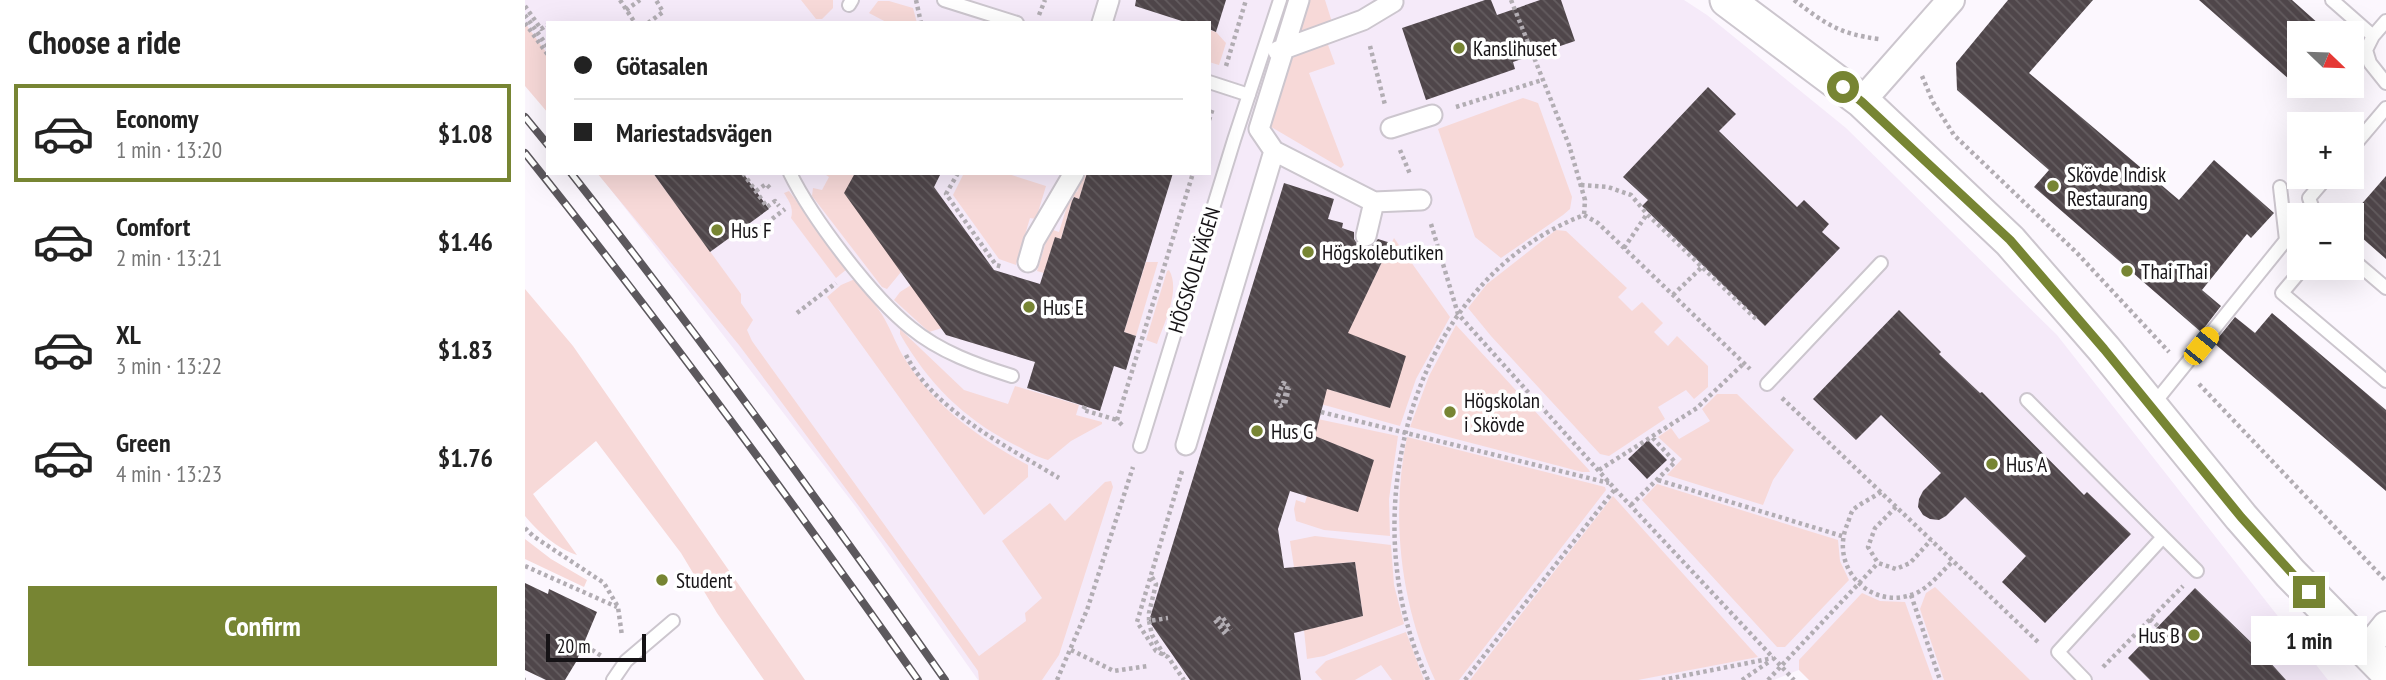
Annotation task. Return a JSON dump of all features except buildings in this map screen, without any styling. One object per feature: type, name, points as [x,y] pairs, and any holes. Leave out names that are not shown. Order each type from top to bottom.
[{"type":"street","points":[[1103,21],[1109,0]]},
{"type":"street","points":[[1299,0],[1280,50],[1259,129],[1274,151],[1374,202],[1420,200]]},
{"type":"street","points":[[1727,0],[1862,102],[2010,240],[2282,564],[2375,661],[2386,625]]},
{"type":"street","points":[[1862,102],[1951,0]]},
{"type":"street","points":[[1280,50],[1363,20],[1393,2]]},
{"type":"street","points":[[1391,128],[1432,115]]},
{"type":"street","points":[[1187,444],[1274,151]]},
{"type":"street","points":[[1028,262],[1034,241],[1073,175]]},
{"type":"street","points":[[1366,236],[1374,202]]},
{"type":"lane","points":[[944,0],[1011,21]]},
{"type":"lane","name":"HÖGSKOLEVÄGEN","points":[[1140,446],[1280,0]]},
{"type":"lane","points":[[2332,0],[2373,36]]},
{"type":"lane","points":[[2386,21],[2373,36],[2366,50],[2370,63],[2386,83]]},
{"type":"lane","points":[[1215,84],[1249,95]]},
{"type":"lane","points":[[2364,134],[2386,108]]},
{"type":"lane","points":[[791,175],[824,228],[879,297],[912,329],[947,351],[1012,376]]},
{"type":"lane","points":[[2152,407],[2286,240],[2280,187]]},
{"type":"lane","points":[[1767,384],[1881,264]]},
{"type":"lane","points":[[2364,269],[2386,288]]},
{"type":"lane","points":[[2293,280],[2283,293],[2386,381]]},
{"type":"lane","points":[[2027,400],[2197,571]]},
{"type":"lane","points":[[2085,680],[2058,652],[2163,537]]},
{"type":"lane","points":[[614,680],[626,662],[673,621]]},
{"type":"path","points":[[620,0],[634,21]]},
{"type":"path","points":[[626,10],[640,0]]},
{"type":"path","points":[[650,21],[663,12],[656,0]]},
{"type":"path","points":[[916,0],[921,21]]},
{"type":"path","points":[[1037,21],[1045,0]]},
{"type":"path","points":[[1211,108],[1215,84],[1246,0]]},
{"type":"path","points":[[1511,0],[1569,145],[1585,200],[1584,215]]},
{"type":"path","points":[[1794,0],[1827,25],[1852,36],[1881,39]]},
{"type":"path","points":[[525,6],[541,29],[546,26]]},
{"type":"path","points":[[525,15],[546,44]]},
{"type":"path","points":[[1363,20],[1391,128],[1436,238],[1458,314],[1615,489],[1794,680]]},
{"type":"path","points":[[525,23],[546,52]]},
{"type":"path","points":[[1922,74],[1933,102],[1954,135],[2077,253],[2386,581]]},
{"type":"path","points":[[1432,115],[1542,80]]},
{"type":"path","points":[[744,175],[768,207],[775,201],[784,214],[789,210],[779,196]]},
{"type":"path","points":[[957,175],[944,197],[996,265],[1005,268]]},
{"type":"path","points":[[1117,420],[1134,354],[1192,175]]},
{"type":"path","points":[[756,191],[767,184],[785,210],[783,211]]},
{"type":"path","points":[[1581,185],[1608,187],[1631,195],[1647,214],[1758,321]]},
{"type":"path","points":[[750,236],[783,211]]},
{"type":"path","points":[[1624,248],[1647,214]]},
{"type":"path","points":[[1584,215],[1598,223],[2039,643],[2058,652]]},
{"type":"path","points":[[1428,680],[1402,597],[1394,537],[1398,470],[1404,433],[1419,388],[1458,314],[1490,275],[1536,239],[1560,224],[1584,215]]},
{"type":"path","points":[[1673,296],[1703,266]]},
{"type":"path","points":[[797,313],[839,281],[859,272]]},
{"type":"path","points":[[901,343],[912,366],[944,401],[977,429],[1059,478]]},
{"type":"path","points":[[1134,354],[1145,358]]},
{"type":"path","points":[[1599,471],[1697,408],[1744,363]]},
{"type":"path","points":[[1279,402],[1284,387],[1285,404],[1280,406],[1276,401],[1283,383],[1288,385],[1279,402]]},
{"type":"path","points":[[1057,680],[1087,610],[1140,446],[1117,420],[1083,411],[1085,407]]},
{"type":"path","points":[[1321,412],[1611,483]]},
{"type":"path","points":[[1631,505],[1675,462],[1651,436]]},
{"type":"path","points":[[1165,656],[1156,651],[1137,622],[1181,476],[1187,444]]},
{"type":"path","points":[[1658,480],[1842,536]]},
{"type":"path","points":[[1465,680],[1615,489]]},
{"type":"path","points":[[1881,492],[1853,511],[1842,536],[1845,564],[1859,584],[1870,593],[1882,597],[1911,595],[1925,588],[1953,561]]},
{"type":"path","points":[[1896,506],[1875,528],[1868,547],[1878,563],[1896,569],[1910,563],[1931,540]]},
{"type":"path","points":[[525,528],[604,583],[618,607],[626,662]]},
{"type":"path","points":[[1768,680],[1878,563]]},
{"type":"path","points":[[525,566],[618,607]]},
{"type":"path","points":[[2099,671],[2197,571]]},
{"type":"path","points":[[1152,577],[1156,584],[1149,613],[1152,635],[1184,680]]},
{"type":"path","points":[[1911,595],[1940,680]]},
{"type":"path","points":[[1149,621],[1168,618]]},
{"type":"path","points":[[1220,618],[1229,631]]},
{"type":"path","points":[[2150,619],[2159,627]]},
{"type":"path","points":[[1071,650],[1114,671],[1148,666]]},
{"type":"path","points":[[1662,680],[1773,658]]},
{"type":"path","points":[[1742,680],[1773,658]]},
{"type":"shaded area","name":"Högskolan i Skövde","points":[[525,0],[1684,0],[1707,15],[1846,128],[2057,335],[2328,680],[1811,680],[1801,669],[1774,680],[978,680],[856,507],[600,175],[1211,175],[1211,21],[546,21],[546,104],[525,76]]},
{"type":"shaded area","points":[[801,0],[833,0],[833,8],[822,19],[816,19]]},
{"type":"shaded area","points":[[1304,0],[1325,0],[1332,22],[1293,36]]},
{"type":"shaded area","points":[[878,1],[889,1],[913,8],[916,21],[884,21],[869,13]]},
{"type":"shaded area","points":[[525,23],[546,52],[546,111],[525,86]]},
{"type":"shaded area","points":[[1211,31],[1226,43],[1219,65],[1211,63]]},
{"type":"shaded area","points":[[1327,42],[1335,64],[1309,73],[1344,165],[1341,168],[1266,124],[1287,57]]},
{"type":"shaded area","points":[[1523,98],[1538,103],[1572,197],[1570,209],[1501,258],[1475,237],[1438,129]]},
{"type":"shaded area","points":[[599,175],[654,175],[741,294],[741,303],[753,320],[747,330],[752,341],[979,656],[1026,621],[1025,613],[1042,598],[1002,541],[1050,503],[1065,521],[1105,482],[1111,481],[1113,487],[1059,655],[1042,680],[979,680],[978,671],[893,552],[739,345]]},
{"type":"shaded area","points":[[826,175],[856,175],[901,272],[887,289],[882,287],[812,196],[813,188],[822,190],[829,177]]},
{"type":"shaded area","points":[[963,175],[1011,175],[1046,186],[1036,219],[1030,218],[1016,265],[999,259],[953,195]]},
{"type":"shaded area","points":[[1082,175],[1086,175],[1079,199],[1073,197],[1061,239],[1055,238],[1044,273],[1037,271],[1050,229],[1059,232],[1072,190],[1077,192]]},
{"type":"shaded area","points":[[789,191],[847,269],[836,278],[791,218],[791,208],[784,193]]},
{"type":"shaded area","points":[[1556,230],[1566,231],[1627,288],[1618,297],[1632,311],[1642,302],[1663,323],[1654,332],[1668,346],[1677,336],[1708,366],[1708,387],[1694,399],[1686,390],[1658,407],[1665,419],[1609,456],[1600,454],[1468,308],[1487,284]]},
{"type":"shaded area","points":[[1394,238],[1450,317],[1416,379],[1400,426],[1317,403],[1321,387],[1390,408],[1347,333]]},
{"type":"shaded area","points":[[1146,262],[1158,262],[1136,336],[1124,332]]},
{"type":"shaded area","points":[[1169,270],[1172,297],[1157,344],[1146,340]]},
{"type":"shaded area","points":[[855,279],[881,313],[903,356],[928,390],[975,432],[1028,465],[1028,477],[984,515],[827,297],[841,285]]},
{"type":"shaded area","points":[[911,285],[942,328],[929,332],[894,300]]},
{"type":"shaded area","points":[[525,289],[573,346],[805,680],[764,680],[717,613],[681,553],[596,441],[533,494],[577,555],[549,539],[525,516]]},
{"type":"shaded area","points":[[1456,325],[1590,472],[1410,427],[1429,376]]},
{"type":"shaded area","points":[[900,329],[964,390],[1008,404],[1015,386],[1079,405],[1076,415],[1102,424],[1071,441],[1048,460],[1035,455],[978,423],[948,398],[922,368],[900,334]]},
{"type":"shaded area","points":[[1717,394],[1737,394],[1794,450],[1773,480],[1763,505],[1667,475],[1682,459],[1658,437],[1671,428],[1679,439],[1710,421],[1702,409]]},
{"type":"shaded area","points":[[1313,418],[1398,436],[1389,499],[1390,536],[1324,530],[1296,521],[1296,500],[1305,503],[1307,496],[1374,460],[1306,433]]},
{"type":"shaded area","points":[[1407,437],[1605,487],[1606,490],[1459,680],[1435,680],[1423,651],[1407,592],[1399,530],[1399,499]]},
{"type":"shaded area","points":[[1657,484],[1838,540],[1840,561],[1849,580],[1785,647],[1777,647],[1642,500]]},
{"type":"shaded area","points":[[1613,496],[1758,657],[1638,680],[1470,680]]},
{"type":"shaded area","points":[[1315,536],[1391,545],[1394,585],[1404,624],[1324,656],[1307,659],[1304,630],[1363,616],[1355,562],[1294,567],[1290,541]]},
{"type":"shaded area","points":[[525,539],[551,559],[587,580],[584,587],[525,559]]},
{"type":"shaded area","points":[[1935,587],[2030,680],[1944,680],[1920,609],[1926,593]]},
{"type":"shaded area","points":[[1862,593],[1880,601],[1905,602],[1933,680],[1809,680],[1799,670],[1799,660]]},
{"type":"shaded area","points":[[1406,632],[1424,680],[1392,680],[1381,665],[1355,680],[1322,680],[1315,672],[1326,661]]},
{"type":"railway","points":[[525,117],[546,143]]},
{"type":"railway","points":[[525,153],[726,414],[918,680]]},
{"type":"railway","points":[[573,175],[761,424],[945,680]]},
{"type":"place","name":"Kanslihuset","points":[[1459,48]]},
{"type":"place","name":"Skövde Indisk Restaurang","points":[[2053,186]]},
{"type":"place","name":"Hus F","points":[[717,230]]},
{"type":"place","name":"Högskolebutiken","points":[[1308,252]]},
{"type":"place","name":"Thai Thai","points":[[2127,271]]},
{"type":"place","name":"Hus E","points":[[1029,307]]},
{"type":"place","name":"Högskolan i Skövde","points":[[1450,412]]},
{"type":"place","name":"Hus G","points":[[1257,431]]},
{"type":"place","name":"Hus A","points":[[1992,464]]},
{"type":"place","name":"Student","points":[[662,580]]},
{"type":"place","name":"Hus B","points":[[2194,635]]},
{"type":"route","points":[[1843,87],[2010,240],[2104,349],[2241,517],[2309,592]]}]
